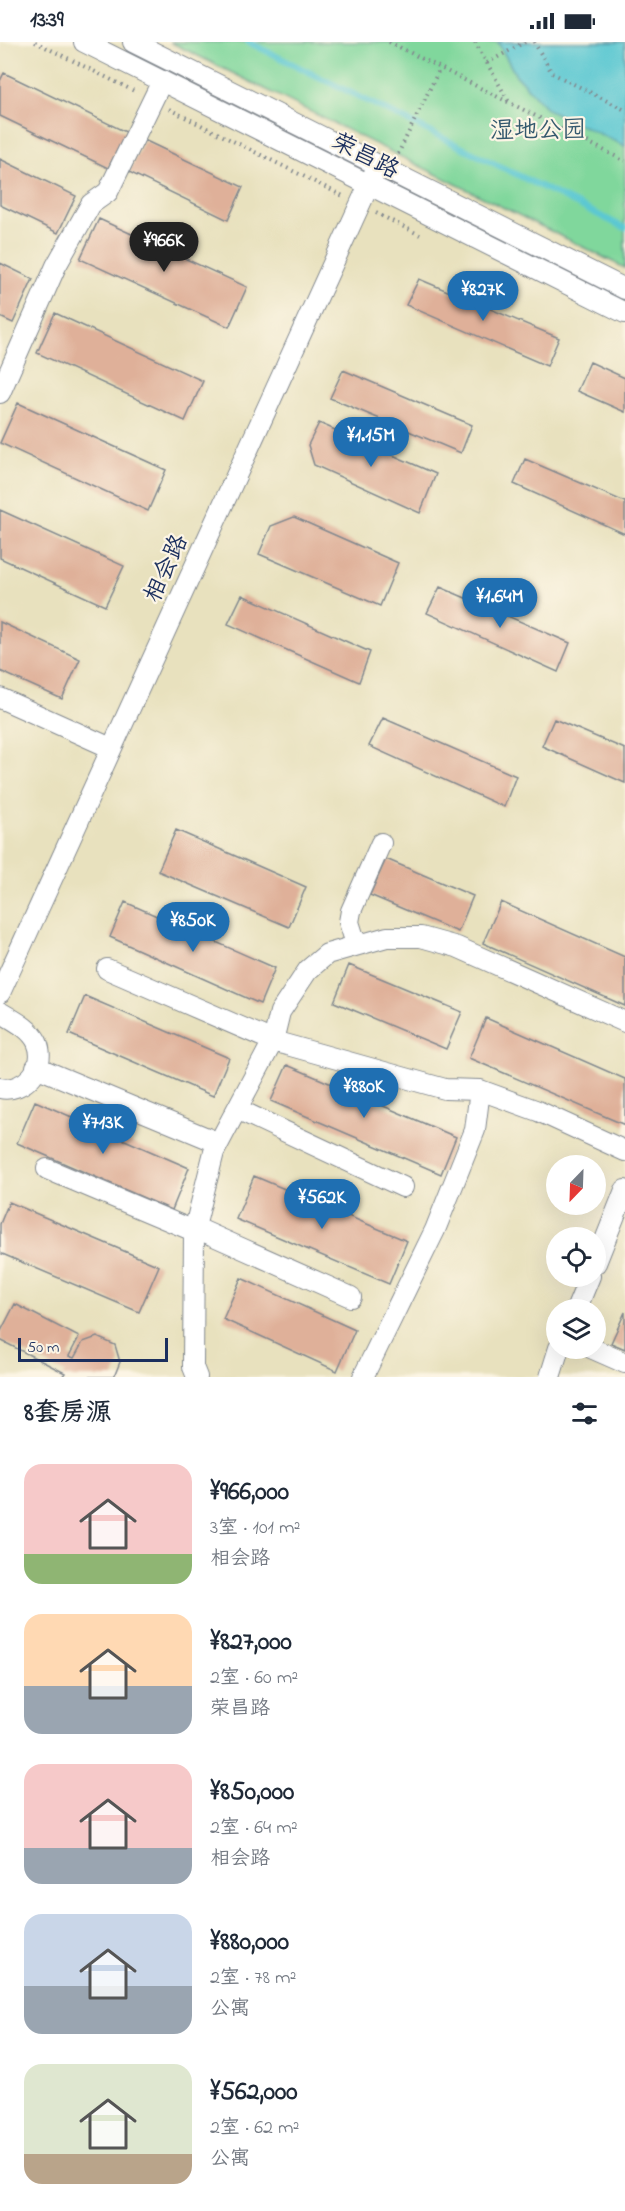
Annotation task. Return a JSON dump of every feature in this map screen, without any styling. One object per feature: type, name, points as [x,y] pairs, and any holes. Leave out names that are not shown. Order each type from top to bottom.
[{"type":"street","name":"荣昌路","points":[[84,42],[625,313]]},
{"type":"street","name":"荣昌路","points":[[133,42],[625,289]]},
{"type":"street","points":[[0,393],[56,266],[91,204],[108,192],[162,81]]},
{"type":"street","name":"相会路","points":[[0,993],[378,165]]},
{"type":"street","points":[[0,699],[111,748]]},
{"type":"street","points":[[356,944],[348,922],[381,843]]},
{"type":"street","points":[[197,1377],[193,1367],[194,1229],[204,1184],[219,1143],[273,1041],[280,1012],[308,970],[327,954],[387,937],[430,939],[457,947],[625,1022]]},
{"type":"street","points":[[107,969],[273,1041],[445,1089],[480,1090],[538,1111],[625,1151]]},
{"type":"street","points":[[0,1012],[24,1026],[37,1042],[39,1055],[32,1078],[12,1090],[0,1088]]},
{"type":"street","points":[[36,1067],[219,1143]]},
{"type":"street","points":[[363,1377],[440,1219],[475,1130],[480,1090]]},
{"type":"street","points":[[237,1109],[403,1187]]},
{"type":"street","points":[[47,1169],[351,1297]]},
{"type":"street","points":[[606,1238],[625,1191]]},
{"type":"street","points":[[606,1355],[625,1363]]},
{"type":"street","points":[[550,1377],[556,1359]]},
{"type":"path","points":[[389,42],[625,161]]},
{"type":"path","points":[[475,42],[509,103]]},
{"type":"path","points":[[487,63],[525,42]]},
{"type":"path","points":[[534,42],[552,73],[625,110]]},
{"type":"path","points":[[409,132],[440,68]]},
{"type":"green space","name":"湿地公园","points":[[170,42],[625,42],[625,268]]},
{"type":"water","points":[[498,42],[625,42],[625,146],[547,109],[515,74]]},
{"type":"building","points":[[4,73],[126,132],[108,168],[0,116],[0,81]]},
{"type":"building","points":[[144,140],[243,187],[228,220],[129,172]]},
{"type":"building","points":[[0,159],[76,196],[58,233],[0,205]]},
{"type":"building","points":[[99,219],[247,287],[229,327],[80,259]]},
{"type":"building","points":[[0,263],[33,279],[13,323],[0,317]]},
{"type":"building","points":[[419,279],[559,338],[547,366],[406,305]]},
{"type":"building","points":[[55,313],[203,381],[185,421],[37,353]]},
{"type":"building","points":[[590,362],[625,378],[625,412],[577,391]]},
{"type":"building","points":[[343,370],[472,425],[461,453],[330,398]]},
{"type":"building","points":[[18,403],[166,470],[148,511],[0,443]]},
{"type":"building","points":[[319,423],[436,474],[420,513],[314,465],[308,445]]},
{"type":"building","points":[[525,459],[625,502],[625,534],[514,484]]},
{"type":"building","points":[[0,510],[124,566],[105,606],[0,558]]},
{"type":"building","points":[[294,517],[398,563],[380,606],[259,554],[271,526]]},
{"type":"building","points":[[440,587],[570,643],[558,672],[427,613]]},
{"type":"building","points":[[242,595],[370,652],[359,682],[228,624]]},
{"type":"building","points":[[0,622],[80,659],[62,699],[0,671]]},
{"type":"building","points":[[383,718],[516,776],[504,807],[369,746]]},
{"type":"building","points":[[554,719],[625,749],[625,783],[542,746]]},
{"type":"building","points":[[176,830],[306,887],[289,927],[158,871]]},
{"type":"building","points":[[386,859],[473,896],[458,932],[370,895]]},
{"type":"building","points":[[125,902],[275,968],[260,1004],[110,937]]},
{"type":"building","points":[[501,902],[625,957],[625,1006],[483,943]]},
{"type":"building","points":[[349,965],[462,1012],[446,1049],[334,1002]]},
{"type":"building","points":[[85,996],[229,1058],[213,1096],[69,1034]]},
{"type":"building","points":[[486,1018],[625,1079],[625,1125],[469,1058]]},
{"type":"building","points":[[287,1065],[456,1137],[441,1174],[271,1101]]},
{"type":"building","points":[[35,1101],[189,1168],[172,1210],[17,1143]]},
{"type":"building","points":[[254,1176],[407,1241],[389,1284],[236,1219]]},
{"type":"building","points":[[9,1202],[159,1266],[139,1312],[0,1253],[0,1224]]},
{"type":"building","points":[[241,1278],[355,1330],[337,1371],[223,1319]]},
{"type":"building","points":[[15,1304],[79,1337],[69,1356],[74,1358],[83,1342],[97,1337],[115,1345],[120,1362],[114,1377],[62,1377],[65,1373],[0,1340],[0,1333]]},
{"type":"building","points":[[625,1312],[625,1349],[611,1343]]},
{"type":"waterway","points":[[248,42],[625,228]]}]
